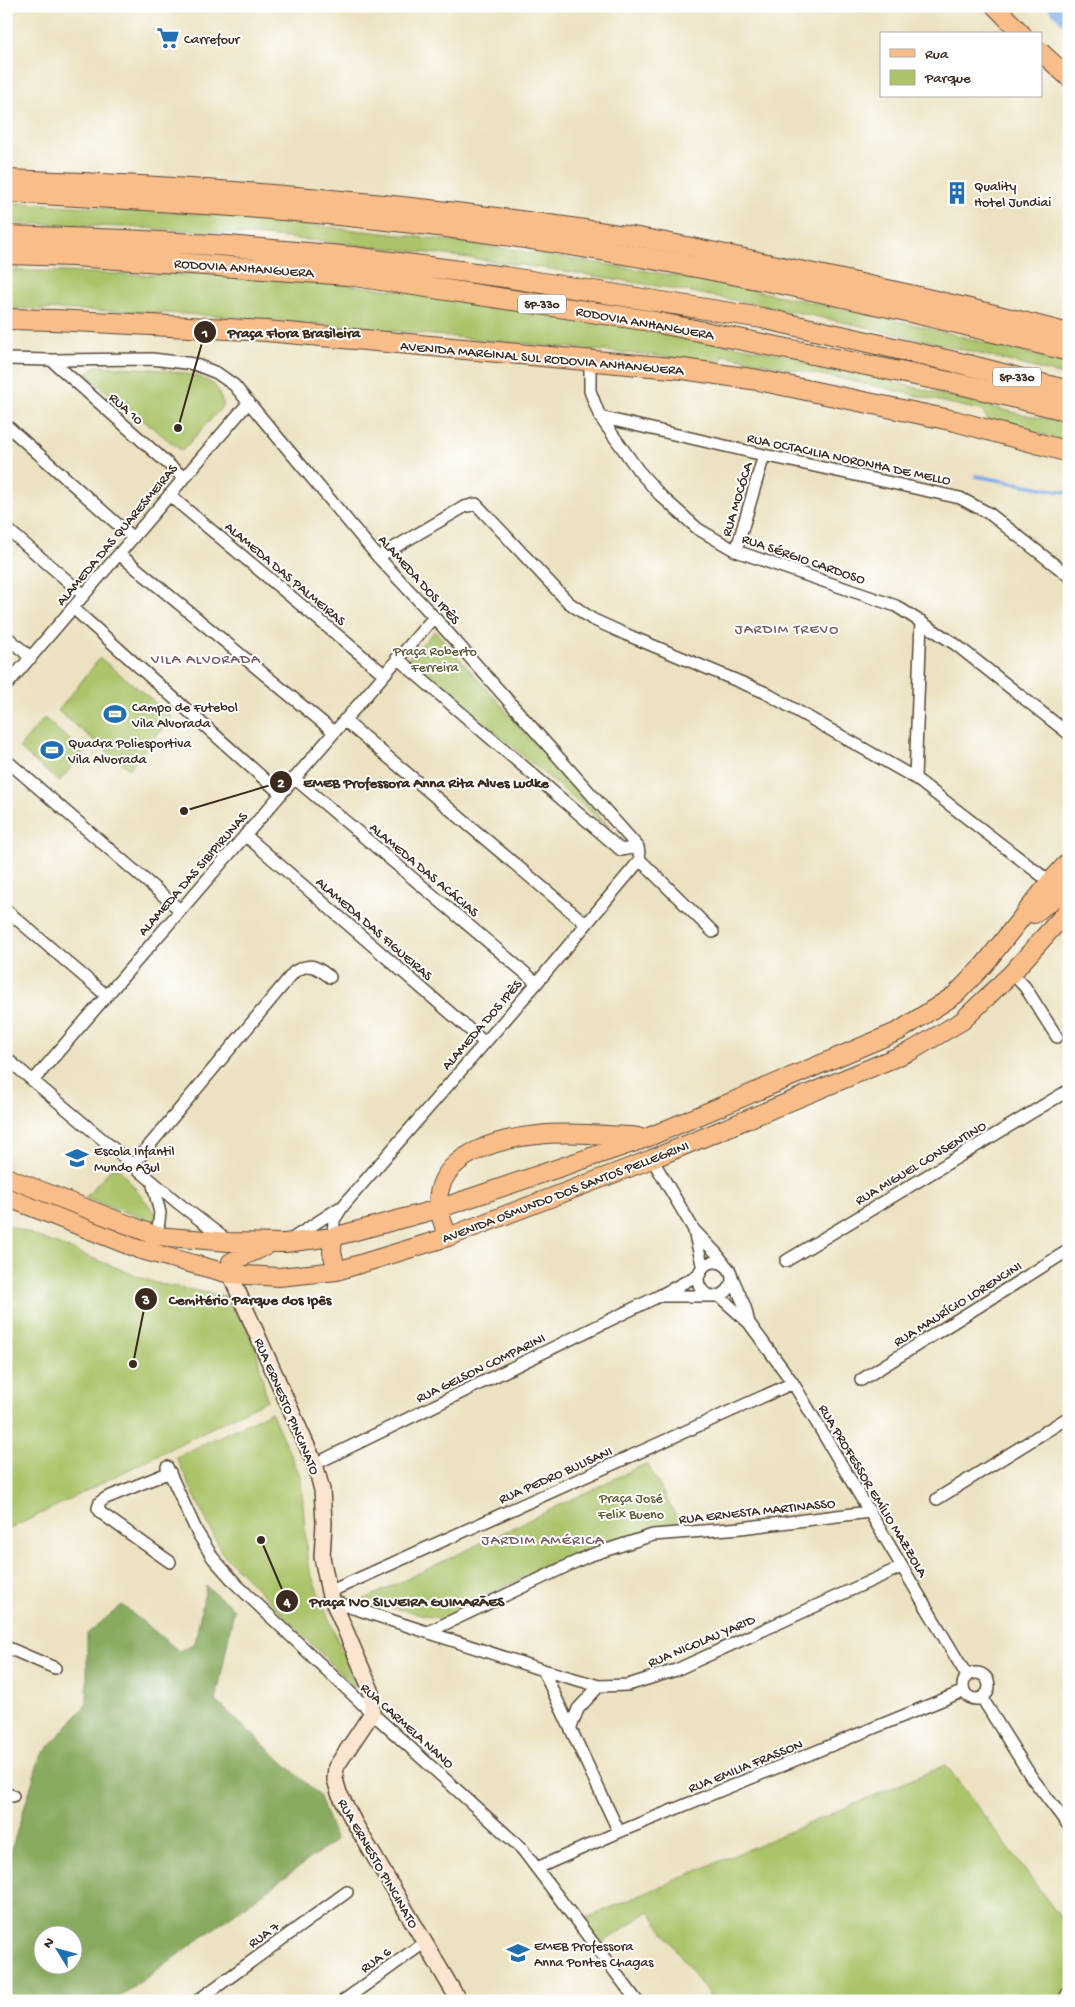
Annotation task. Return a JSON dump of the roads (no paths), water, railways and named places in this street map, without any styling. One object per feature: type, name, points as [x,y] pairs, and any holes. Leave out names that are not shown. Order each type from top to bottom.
[{"type":"highway","points":[[6,192],[238,206],[437,226],[534,240],[770,280],[1069,351]]},
{"type":"highway","name":"RODOVIA ANHANGUERA","points":[[6,236],[229,246],[353,257],[506,277],[762,318],[964,364],[1069,391]]},
{"type":"highway","name":"RODOVIA ANHANGUERA","points":[[6,254],[84,257],[348,275],[650,321],[964,385],[1069,411]]},
{"type":"highway","name":"AVENIDA MARGINAL SUL RODOVIA ANHANGUERA","points":[[6,319],[266,331],[683,369],[758,380],[955,421],[1069,452]]},
{"type":"main road","points":[[995,6],[1020,32]]},
{"type":"main road","points":[[1042,47],[1069,64]]},
{"type":"main road","points":[[1042,53],[1069,78]]},
{"type":"main road","points":[[6,179],[246,192],[453,212],[625,235],[698,248],[886,287],[1069,332]]},
{"type":"main road","name":"AVENIDA OSMUNDO DOS SANTOS PELLEGRINI","points":[[6,1177],[157,1236],[229,1242],[279,1243],[333,1236],[438,1209],[644,1139],[899,1031],[955,995],[983,966],[1069,861]]},
{"type":"main road","name":"AVENIDA OSMUNDO DOS SANTOS PELLEGRINI","points":[[1000,945],[1069,887]]},
{"type":"main road","name":"AVENIDA OSMUNDO DOS SANTOS PELLEGRINI","points":[[6,1197],[138,1249],[230,1274],[279,1277],[337,1271],[448,1237],[652,1159],[910,1051],[962,1021],[1012,973],[1069,909]]},
{"type":"main road","points":[[448,1237],[438,1209],[439,1191],[447,1174],[460,1160],[490,1146],[522,1137],[559,1134],[637,1136],[644,1139],[652,1159]]},
{"type":"main road","points":[[333,1236],[332,1252],[337,1271]]},
{"type":"main road","points":[[230,1274],[231,1262],[255,1250],[279,1243]]},
{"type":"street","name":"ALAMEDA DOS IPÊS","points":[[6,359],[152,358],[194,364],[217,373],[234,385],[378,556],[638,847]]},
{"type":"street","name":"RUA 10","points":[[51,360],[184,478]]},
{"type":"street","name":"RUA SÉRGIO CARDOSO","points":[[590,360],[590,391],[600,416],[638,470],[660,495],[698,529],[736,551],[896,606],[955,644],[1069,734]]},
{"type":"street","name":"ALAMEDA DAS QUARESMEIRAS","points":[[6,686],[249,402]]},
{"type":"street","name":"RUA OCTACILIA NORONHA DE MELLO","points":[[600,416],[764,456],[960,498],[990,514],[1069,576]]},
{"type":"street","points":[[6,425],[133,538]]},
{"type":"street","name":"RUA MOCÓCA","points":[[736,551],[764,456]]},
{"type":"street","name":"ALAMEDA DAS PALMEIRAS","points":[[169,495],[384,674]]},
{"type":"street","points":[[378,556],[464,507],[476,504],[568,602],[592,619],[764,692],[915,778],[1050,882]]},
{"type":"street","points":[[6,528],[84,595]]},
{"type":"street","points":[[119,554],[334,732]]},
{"type":"street","points":[[73,608],[281,794]]},
{"type":"street","name":"ALAMEDA DAS SIBIPIRUNAS","points":[[33,1081],[434,617]]},
{"type":"street","points":[[915,778],[921,621]]},
{"type":"street","points":[[6,636],[31,658]]},
{"type":"street","points":[[397,658],[621,850],[638,847],[640,860],[713,932]]},
{"type":"street","points":[[344,720],[586,924]]},
{"type":"street","points":[[6,760],[180,910]]},
{"type":"street","name":"ALAMEDA DAS ACÁCIAS","points":[[294,778],[536,983]]},
{"type":"street","name":"ALAMEDA DAS FIGUEIRAS","points":[[245,835],[484,1043]]},
{"type":"street","name":"ALAMEDA DOS IPÊS","points":[[333,1236],[334,1220],[343,1206],[640,860]]},
{"type":"street","points":[[6,910],[107,996]]},
{"type":"street","points":[[133,1165],[294,972],[305,966],[316,967],[330,977]]},
{"type":"street","points":[[1012,973],[1025,987],[1057,1037]]},
{"type":"street","points":[[6,1058],[152,1182],[229,1242]]},
{"type":"street","name":"RUA MIGUEL CONSENTINO","points":[[786,1261],[1069,1090]]},
{"type":"street","name":"RUA PROFESSOR EMÍLIO MAZZOLA","points":[[652,1159],[694,1230],[730,1272],[745,1307],[749,1324]]},
{"type":"street","points":[[152,1182],[160,1213],[157,1236]]},
{"type":"street","name":"ALAMEDA DOS IPÊS","points":[[279,1243],[343,1206]]},
{"type":"street","name":"RUA PROFESSOR EMÍLIO MAZZOLA","points":[[694,1230],[701,1271]]},
{"type":"street","name":"RUA MAURÍCIO LORENCINI","points":[[861,1380],[1069,1250]]},
{"type":"street","points":[[713,1263],[723,1264],[730,1272],[730,1287],[727,1291],[715,1296],[702,1289],[699,1284],[701,1271],[713,1263]]},
{"type":"street","name":"RUA GELSON COMPARINI","points":[[315,1464],[658,1296],[701,1271]]},
{"type":"street","name":"RUA ERNESTO PINCINATO","points":[[230,1274],[315,1464],[322,1490],[324,1523],[322,1557],[330,1596],[371,1690],[372,1713],[336,1766],[335,1779],[339,1792],[354,1822],[459,2001]]},
{"type":"street","name":"RUA GELSON COMPARINI","points":[[658,1296],[715,1296]]},
{"type":"street","name":"RUA PROFESSOR EMÍLIO MAZZOLA","points":[[715,1296],[749,1324],[793,1383],[967,1676]]},
{"type":"street","name":"RUA PEDRO BULISANI","points":[[330,1596],[793,1383]]},
{"type":"street","points":[[937,1499],[1069,1417]]},
{"type":"street","name":"RUA CARMELA NANO","points":[[170,1562],[101,1513],[98,1508],[100,1502],[169,1470],[197,1532],[213,1558],[236,1584],[372,1713],[522,1849],[638,2001]]},
{"type":"street","name":"RUA ERNESTA MARTINASSO","points":[[428,1632],[588,1556],[653,1535],[741,1528],[869,1512]]},
{"type":"street","name":"RUA NICOLAU YARID","points":[[330,1596],[428,1632],[543,1670],[599,1686],[628,1686],[676,1670],[902,1567]]},
{"type":"street","points":[[6,1647],[55,1668]]},
{"type":"street","points":[[543,1670],[619,1832]]},
{"type":"street","points":[[979,1673],[987,1678],[988,1692],[982,1698],[973,1699],[964,1691],[963,1683],[967,1676],[979,1673]]},
{"type":"street","points":[[571,1727],[578,1709],[599,1686]]},
{"type":"street","name":"RUA EMILIA FRASSON","points":[[538,1868],[619,1832],[964,1691]]},
{"type":"street","points":[[982,1698],[1032,1778],[1069,1826]]},
{"type":"street","name":"RUA 7","points":[[197,2001],[347,1892]]},
{"type":"street","name":"RUA 6","points":[[343,2001],[425,1942]]},
{"type":"street","points":[[1064,2001],[1069,1990]]},
{"type":"waterway","points":[[1055,6],[1069,21]]},
{"type":"waterway","points":[[976,476],[1069,493]]},
{"type":"place","name":"Carrefour","points":[[168,38]]},
{"type":"place","name":"Quality Hotel Jundiai","points":[[957,193]]},
{"type":"place","name":"Praça Flora Brasileira","points":[[178,428]]},
{"type":"place","name":"Campo de Futebol Vila Alvorada","points":[[115,714]]},
{"type":"place","name":"Quadra Poliesportiva Vila Alvorada","points":[[52,750]]},
{"type":"place","name":"EMEB Professora Anna Rita Alves Ludke","points":[[184,811]]},
{"type":"place","name":"Escola Infantil Mundo Azul","points":[[77,1158]]},
{"type":"place","name":"Cemitério Parque dos Ipês","points":[[133,1364]]},
{"type":"place","name":"Praça IVO SILVEIRA GUIMARÃES","points":[[261,1540]]},
{"type":"place","name":"EMEB Professora Anna Pontes Chagas","points":[[518,1953]]},
{"type":"district","name":"JARDIM TREVO","points":[[787,628]]},
{"type":"district","name":"VILA ALVORADA","points":[[206,658]]},
{"type":"district","name":"JARDIM AMÉRICA","points":[[543,1539]]},
{"type":"park label","name":"Praça Roberto Ferreira","points":[[435,658]]},
{"type":"park label","name":"Praça José Felix Bueno","points":[[631,1505]]}]
